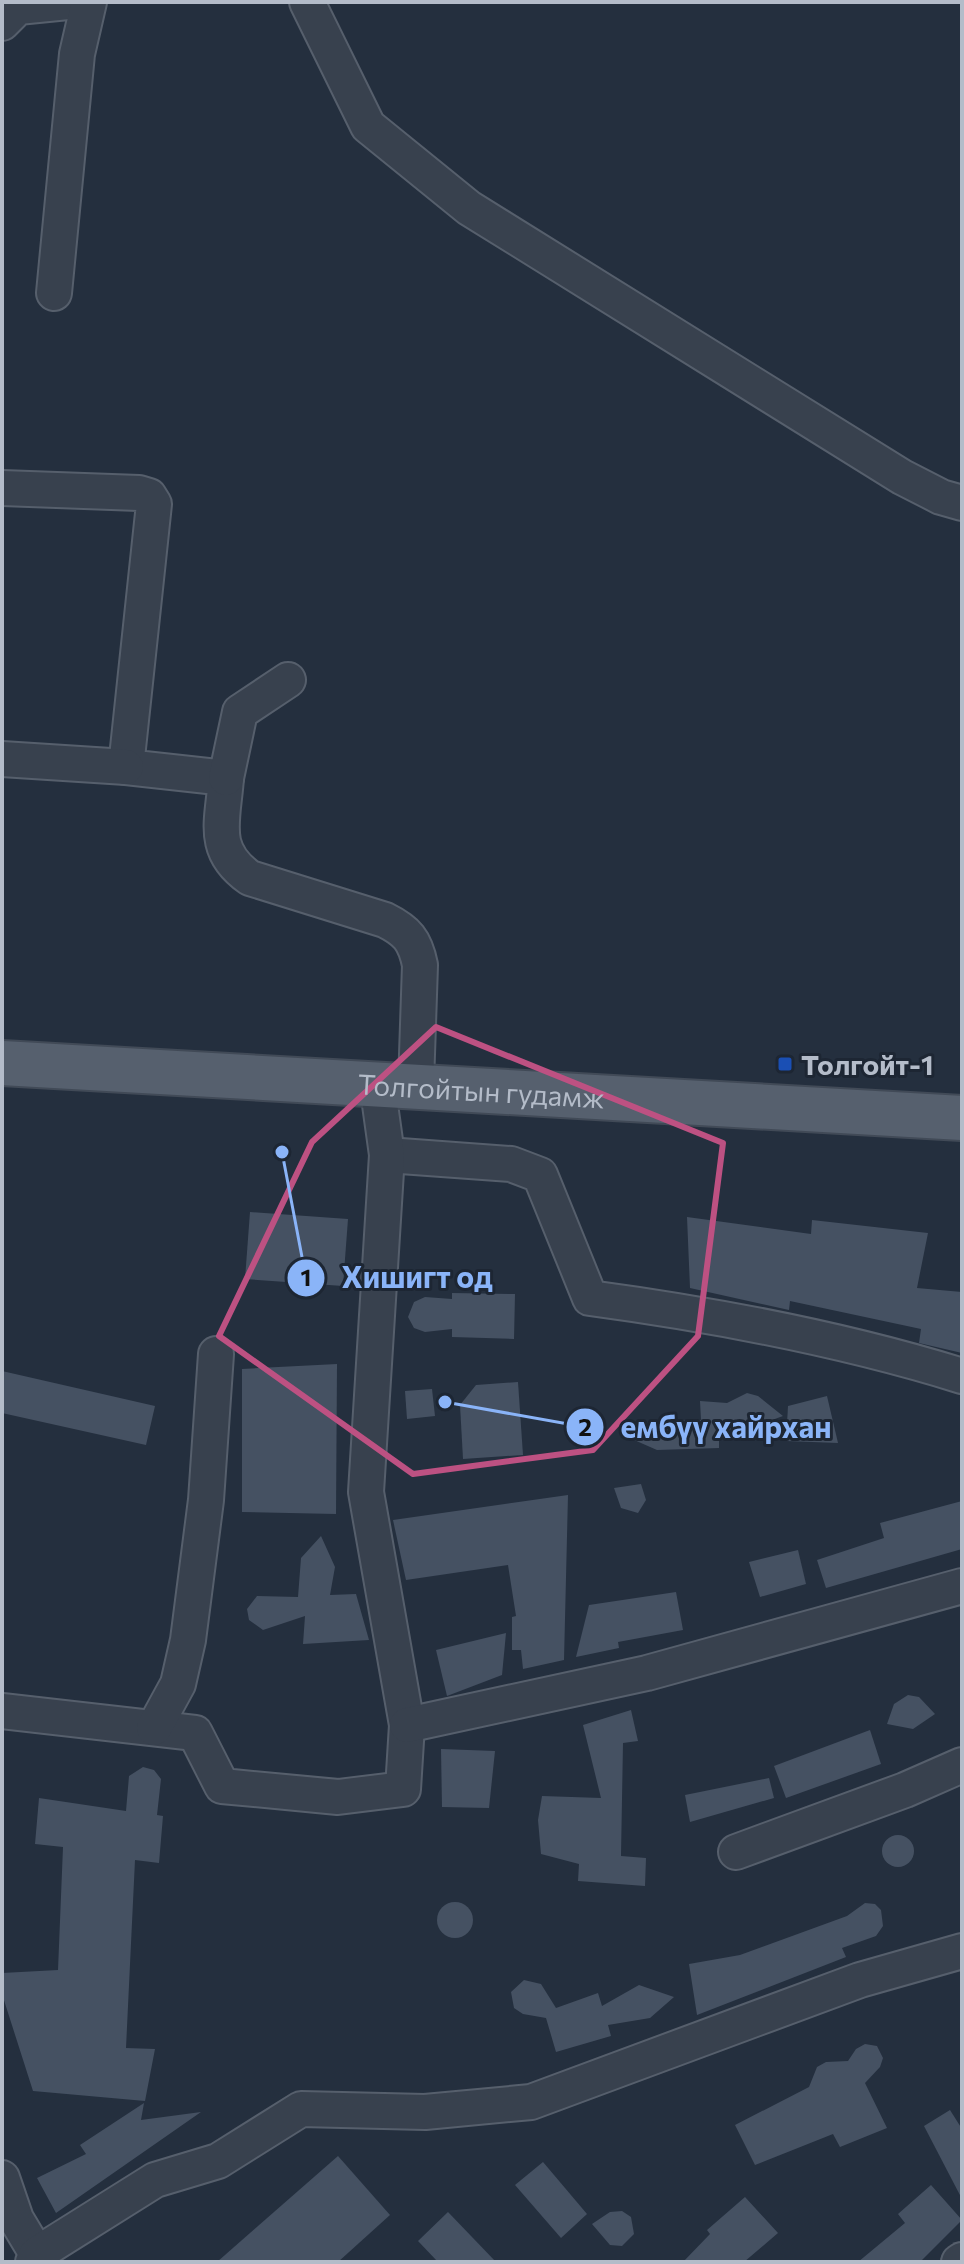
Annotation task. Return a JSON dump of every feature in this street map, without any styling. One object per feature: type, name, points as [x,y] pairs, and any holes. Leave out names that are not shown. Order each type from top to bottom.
[{"type":"main road","name":"Толгойтын гудамж","points":[[2,1063],[962,1118]]},
{"type":"street","points":[[2,23],[18,7],[68,2]]},
{"type":"street","points":[[54,293],[77,54],[89,2]]},
{"type":"street","points":[[307,2],[368,126],[469,208],[902,477],[941,497],[962,503]]},
{"type":"street","points":[[2,488],[139,493],[149,496],[154,504],[126,767]]},
{"type":"street","points":[[2,1711],[195,1733],[222,1786],[338,1797],[403,1789],[407,1725],[366,1492],[387,1155],[396,1084],[420,965],[417,947],[406,931],[385,920],[250,878],[232,865],[221,846],[226,778],[240,712],[288,680]]},
{"type":"street","points":[[2,759],[126,767],[226,778]]},
{"type":"street","points":[[387,1155],[511,1164],[540,1175],[590,1298],[723,1316],[909,1359],[962,1376]]},
{"type":"street","points":[[154,1728],[178,1684],[188,1640],[206,1500],[216,1354]]},
{"type":"street","points":[[407,1725],[647,1673],[962,1586]]},
{"type":"street","points":[[736,1852],[905,1790],[962,1765]]},
{"type":"street","points":[[2,2178],[16,2219],[35,2258],[155,2180],[218,2161],[301,2109],[425,2112],[531,2102],[860,1980],[962,1951]]},
{"type":"highlighted area","points":[[436,1027],[723,1143],[698,1336],[593,1450],[413,1474],[219,1336],[312,1142]]},
{"type":"building","points":[[250,1212],[348,1219],[343,1286],[245,1279]]},
{"type":"building","points":[[687,1217],[811,1234],[812,1220],[928,1233],[917,1288],[962,1292],[962,1353],[919,1343],[921,1329],[790,1301],[789,1310],[690,1288]]},
{"type":"building","points":[[452,1293],[515,1294],[514,1339],[452,1337],[452,1329],[425,1332],[414,1328],[408,1317],[414,1302],[425,1297],[452,1299]]},
{"type":"building","points":[[337,1364],[336,1514],[242,1512],[242,1369]]},
{"type":"building","points":[[2,1371],[155,1406],[146,1445],[2,1413]]},
{"type":"building","points":[[518,1382],[523,1455],[463,1459],[460,1405],[476,1385]]},
{"type":"building","points":[[432,1389],[435,1416],[407,1419],[405,1391]]},
{"type":"building","points":[[747,1393],[758,1396],[783,1416],[753,1427],[719,1431],[719,1448],[657,1450],[625,1436],[658,1421],[701,1420],[700,1401],[727,1403]]},
{"type":"building","points":[[827,1396],[838,1443],[786,1441],[788,1406]]},
{"type":"building","points":[[641,1484],[646,1500],[638,1513],[621,1508],[614,1488]]},
{"type":"building","points":[[568,1495],[564,1660],[523,1669],[521,1650],[512,1650],[512,1617],[516,1616],[508,1565],[406,1580],[393,1520]]},
{"type":"building","points":[[962,1501],[962,1549],[826,1588],[817,1560],[884,1538],[880,1523]]},
{"type":"building","points":[[321,1536],[335,1567],[330,1595],[356,1594],[369,1640],[303,1644],[305,1616],[263,1630],[249,1620],[247,1609],[257,1596],[298,1597],[301,1558]]},
{"type":"building","points":[[798,1550],[806,1584],[760,1597],[749,1562]]},
{"type":"building","points":[[676,1592],[683,1630],[618,1642],[619,1648],[576,1657],[589,1605]]},
{"type":"building","points":[[506,1633],[502,1675],[447,1696],[436,1650]]},
{"type":"building","points":[[908,1695],[919,1697],[935,1714],[913,1729],[887,1724],[894,1704]]},
{"type":"building","points":[[631,1710],[638,1741],[623,1743],[621,1856],[646,1858],[645,1886],[578,1881],[579,1864],[541,1854],[538,1820],[542,1796],[601,1798],[583,1725]]},
{"type":"building","points":[[870,1730],[881,1764],[786,1798],[774,1766]]},
{"type":"building","points":[[441,1749],[495,1751],[489,1808],[442,1807]]},
{"type":"building","points":[[143,1767],[154,1770],[161,1779],[157,1815],[163,1816],[159,1863],[135,1860],[126,2048],[155,2049],[145,2101],[33,2091],[2,1994],[2,1973],[58,1970],[63,1847],[35,1844],[39,1798],[126,1811],[129,1776]]},
{"type":"building","points":[[769,1778],[774,1798],[690,1822],[685,1795]]},
{"type":"building","points":[[898,1835],[909,1840],[914,1851],[909,1862],[898,1867],[887,1862],[882,1851],[887,1840]]},
{"type":"building","points":[[455,1902],[467,1908],[473,1920],[467,1932],[455,1938],[443,1932],[437,1920],[443,1908]]},
{"type":"building","points":[[865,1903],[875,1904],[881,1910],[883,1926],[876,1936],[842,1948],[846,1957],[697,2015],[689,1964],[740,1955],[847,1916]]},
{"type":"building","points":[[524,1980],[541,1984],[556,2008],[598,1993],[602,2006],[639,1985],[674,1997],[650,2018],[608,2025],[611,2036],[556,2052],[546,2018],[523,2014],[514,2008],[511,1992]]},
{"type":"building","points":[[865,2044],[877,2046],[883,2058],[880,2067],[865,2083],[887,2128],[840,2147],[833,2134],[755,2165],[735,2125],[809,2087],[817,2067],[826,2062],[848,2061],[856,2049]]},
{"type":"building","points":[[144,2103],[141,2120],[201,2112],[56,2213],[37,2178],[86,2154],[80,2145]]},
{"type":"building","points":[[950,2110],[962,2129],[962,2199],[924,2126]]},
{"type":"building","points":[[338,2156],[390,2215],[338,2262],[217,2262]]},
{"type":"building","points":[[543,2162],[587,2214],[561,2238],[515,2185]]},
{"type":"building","points":[[931,2185],[962,2220],[920,2262],[858,2262],[905,2223],[898,2214]]},
{"type":"building","points":[[745,2197],[778,2233],[744,2262],[683,2262],[710,2234],[707,2230]]},
{"type":"building","points":[[622,2211],[631,2217],[634,2234],[622,2246],[610,2245],[592,2224],[610,2212]]},
{"type":"building","points":[[448,2212],[496,2262],[438,2262],[418,2241]]},
{"type":"place","name":"Толгойт-1","points":[[785,1064]]},
{"type":"place","name":"Хишигт од","points":[[282,1152]]},
{"type":"place","name":"ембүү хайрхан","points":[[445,1402]]}]
